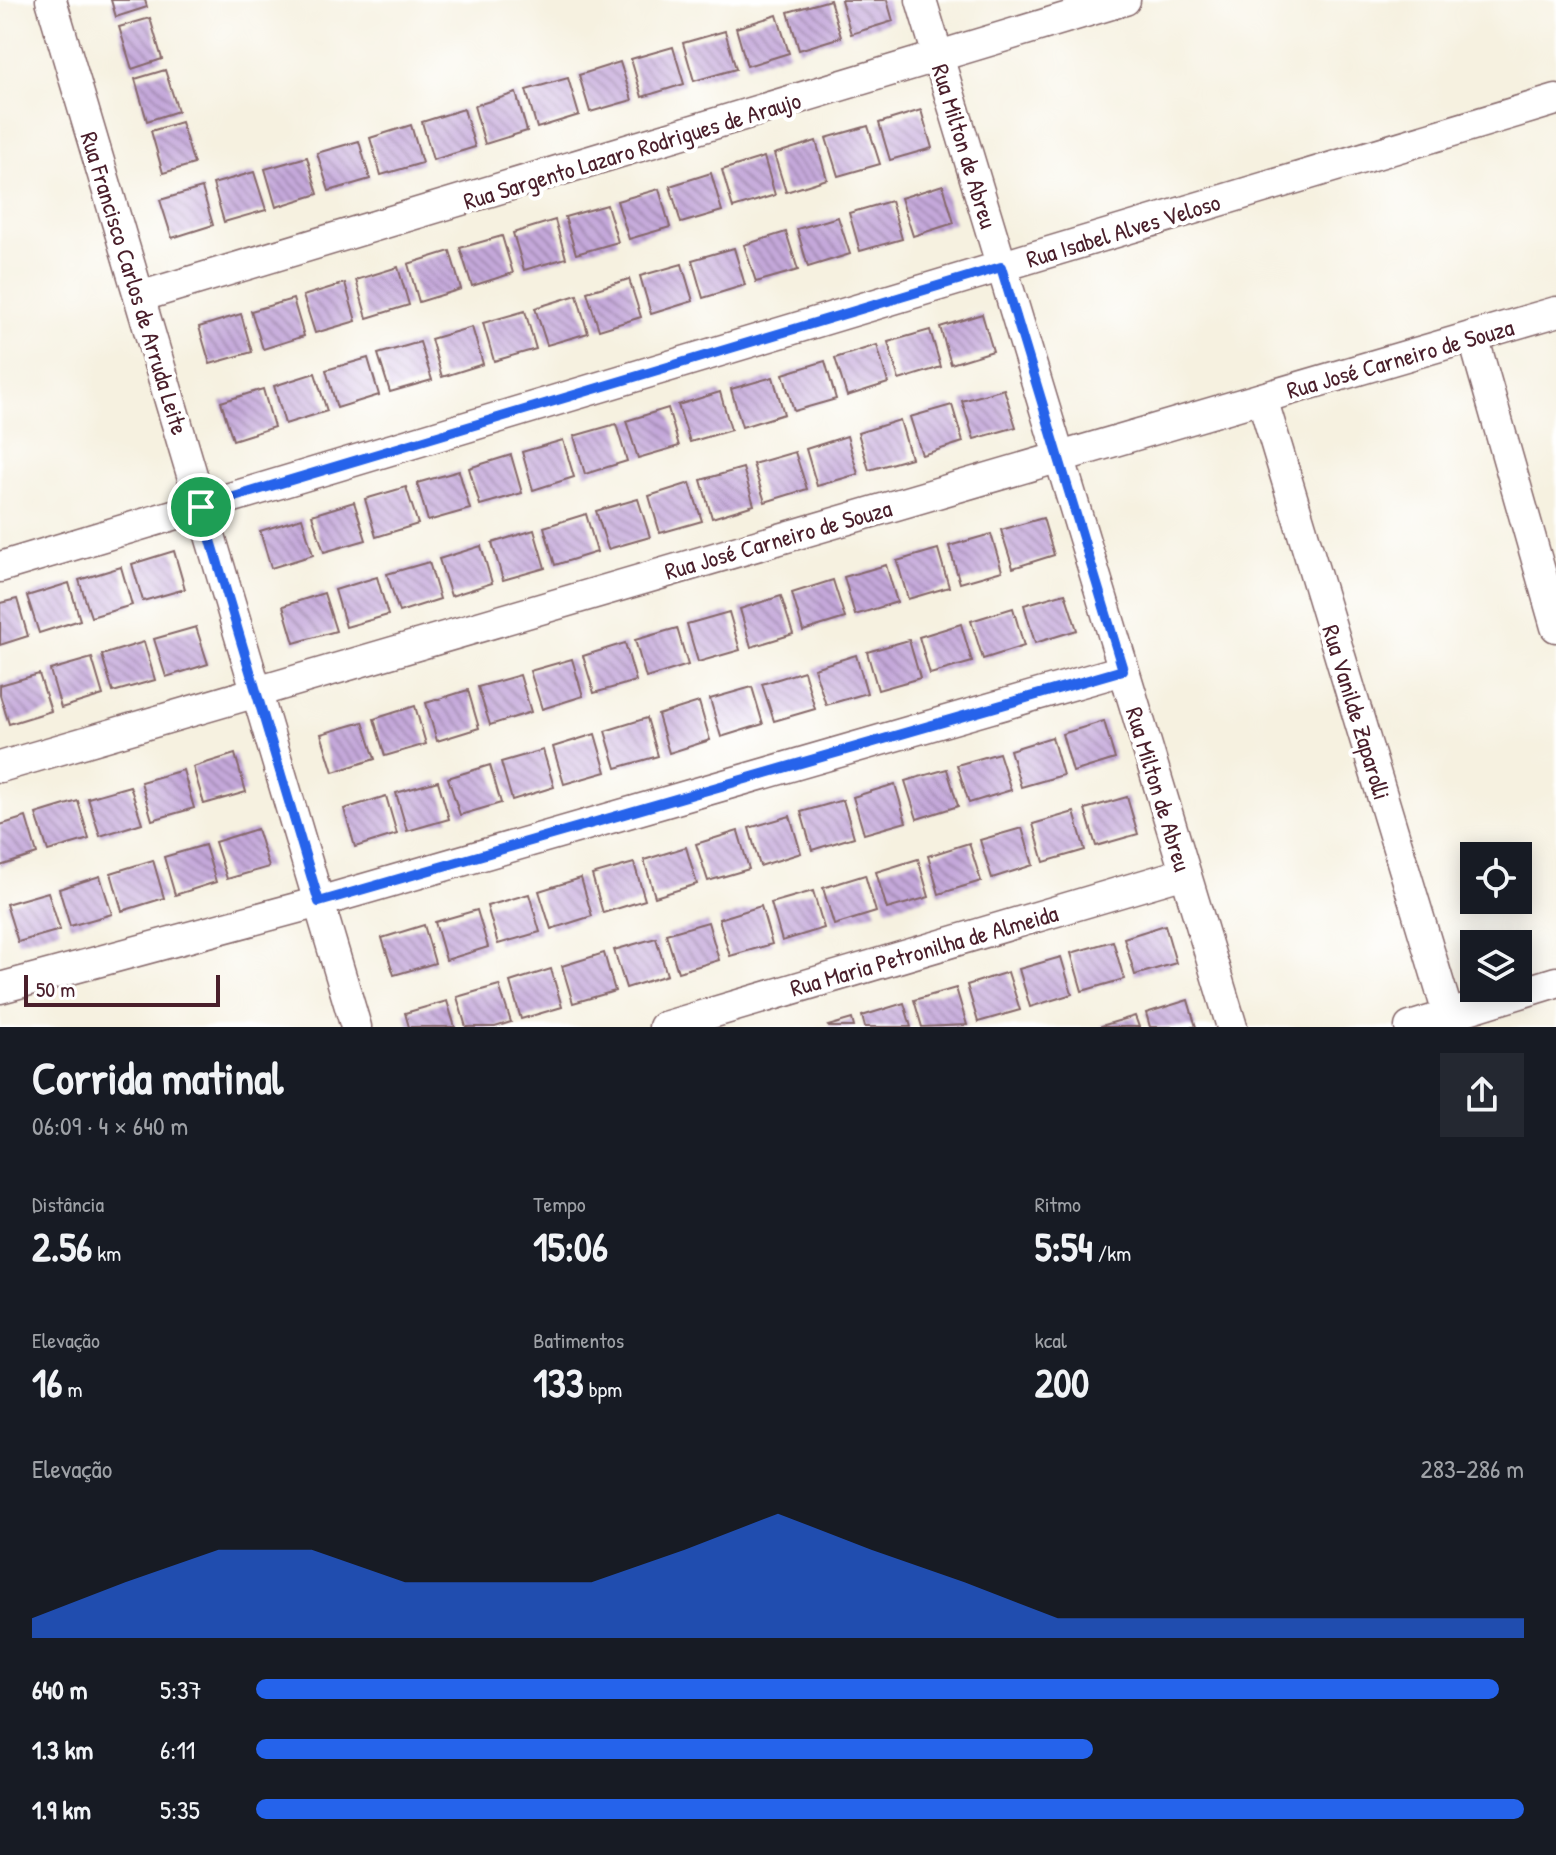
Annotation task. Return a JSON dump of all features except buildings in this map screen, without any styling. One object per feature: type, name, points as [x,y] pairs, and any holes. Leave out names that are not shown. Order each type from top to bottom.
[{"type":"street","name":"Rua Francisco Carlos de Arruda Leite","points":[[51,0],[356,1027]]},
{"type":"street","name":"Rua Milton de Abreu","points":[[921,0],[1232,1027]]},
{"type":"street","name":"Rua Sargento Lazaro Rodrigues de Araujo","points":[[139,297],[1125,0]]},
{"type":"street","name":"Rua Isabel Alves Veloso","points":[[0,567],[1556,100]]},
{"type":"street","name":"Rua José Carneiro de Souza","points":[[0,767],[1556,312]]},
{"type":"street","points":[[1473,336],[1556,627]]},
{"type":"street","name":"Rua Vanilde Zaparolli","points":[[1262,398],[1450,1021]]},
{"type":"street","points":[[0,988],[319,902],[1123,670]]},
{"type":"street","name":"Rua Maria Petronilha de Almeida","points":[[664,1027],[1185,873]]},
{"type":"street","points":[[1410,1027],[1450,1021],[1556,982]]},
{"type":"route","points":[[1001,267],[1123,670],[319,902],[201,507],[1001,267]]}]
